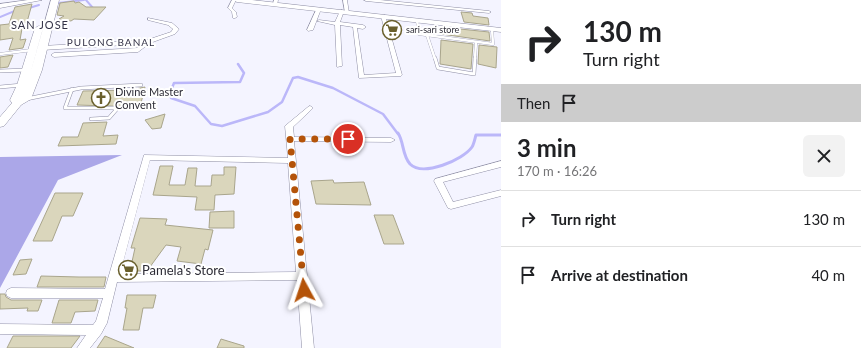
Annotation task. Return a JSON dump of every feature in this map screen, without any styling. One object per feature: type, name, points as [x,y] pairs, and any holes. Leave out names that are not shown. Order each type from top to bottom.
[{"type":"main road","points":[[22,101],[15,100],[22,85],[48,0]]},
{"type":"main road","points":[[0,124],[22,101],[37,70],[55,0]]},
{"type":"street","points":[[0,6],[39,0]]},
{"type":"street","points":[[235,17],[234,12],[230,8],[236,0],[275,2],[319,9],[501,30]]},
{"type":"street","points":[[339,66],[337,23],[345,11],[345,0]]},
{"type":"street","points":[[366,0],[489,12]]},
{"type":"street","points":[[310,30],[319,9]]},
{"type":"street","points":[[355,28],[361,77],[399,76],[384,16]]},
{"type":"street","points":[[42,48],[148,42],[173,33],[176,29],[170,24],[150,19]]},
{"type":"street","points":[[319,21],[363,27]]},
{"type":"street","points":[[54,55],[138,50],[148,42]]},
{"type":"street","points":[[308,348],[289,126],[310,108]]},
{"type":"street","points":[[290,139],[391,140]]},
{"type":"street","points":[[83,348],[101,323],[147,157],[291,161]]},
{"type":"street","points":[[501,164],[438,181],[451,206],[501,194]]},
{"type":"street","points":[[114,278],[302,276]]},
{"type":"street","points":[[11,293],[110,294]]},
{"type":"street","points":[[0,329],[96,330]]},
{"type":"lane","points":[[418,20],[419,34],[493,44],[492,29]]},
{"type":"lane","points":[[427,35],[438,68],[474,74],[476,42]]},
{"type":"lane","points":[[0,54],[32,50]]},
{"type":"lane","points":[[0,71],[26,70]]},
{"type":"lane","points":[[0,87],[22,85]]},
{"type":"lane","points":[[22,101],[81,88],[141,85]]},
{"type":"lane","points":[[72,90],[65,108],[114,108],[116,110],[113,116],[109,118],[91,119]]},
{"type":"shaded area","points":[[122,155],[58,180],[0,288],[0,157]]},
{"type":"building","points":[[74,1],[75,3],[79,2],[86,7],[106,7],[94,20],[74,19],[71,21],[59,19],[64,16],[57,15],[60,3]]},
{"type":"building","points":[[32,4],[27,22],[23,23],[20,40],[26,39],[23,48],[9,50],[13,38],[0,40],[0,25],[9,24],[15,7]]},
{"type":"building","points":[[461,12],[472,13],[473,16],[488,18],[489,25],[464,22]]},
{"type":"building","points":[[441,27],[489,32],[490,41],[441,34]]},
{"type":"building","points":[[441,40],[473,44],[471,69],[440,64]]},
{"type":"building","points":[[479,45],[497,47],[496,68],[478,64]]},
{"type":"building","points":[[13,55],[8,67],[0,68],[0,57]]},
{"type":"building","name":"Divine Master Convent","points":[[145,87],[140,107],[77,105],[83,91],[129,90]]},
{"type":"building","points":[[165,114],[161,128],[152,129],[145,120]]},
{"type":"building","points":[[107,122],[103,136],[118,135],[116,144],[58,146],[62,137],[78,137],[83,123]]},
{"type":"building","points":[[160,166],[173,166],[169,185],[185,185],[188,168],[197,168],[195,186],[211,186],[212,175],[224,175],[224,167],[236,167],[234,194],[215,195],[214,210],[195,210],[197,197],[153,195]]},
{"type":"building","points":[[333,180],[334,183],[364,182],[371,205],[316,204],[311,181]]},
{"type":"building","points":[[55,193],[83,193],[73,216],[62,216],[52,241],[33,241]]},
{"type":"building","points":[[234,211],[234,228],[209,228],[210,212]]},
{"type":"building","points":[[374,215],[393,215],[404,244],[384,244]]},
{"type":"building","points":[[140,218],[167,219],[165,225],[213,230],[208,250],[205,249],[201,264],[177,261],[181,247],[166,245],[147,271],[130,271],[135,248],[131,248]]},
{"type":"building","points":[[32,259],[26,274],[13,275],[20,260]]},
{"type":"building","points":[[41,276],[106,277],[104,287],[37,287]]},
{"type":"building","points":[[0,294],[5,294],[6,297],[11,300],[42,300],[38,311],[27,311],[28,308],[0,309]]},
{"type":"building","points":[[127,295],[156,295],[153,308],[143,308],[139,330],[123,330],[127,308],[125,308]]},
{"type":"building","points":[[59,300],[98,300],[95,311],[75,312],[71,323],[52,323]]},
{"type":"building","points":[[13,336],[80,336],[71,348],[7,348]]},
{"type":"building","points":[[105,336],[134,348],[97,348]]},
{"type":"building","points":[[221,339],[244,346],[244,348],[217,348]]},
{"type":"waterway","points":[[58,3],[84,0]]},
{"type":"waterway","points":[[86,0],[93,8]]},
{"type":"waterway","points":[[29,8],[39,5]]},
{"type":"waterway","points":[[0,17],[17,10]]},
{"type":"waterway","points":[[238,64],[244,73],[240,82],[174,83],[170,93],[171,98],[195,106],[211,124],[222,126],[268,112],[282,102],[293,78],[298,77],[333,88],[383,114],[398,134]]},
{"type":"waterway","points":[[398,133],[407,160],[416,168],[424,169],[433,168],[452,162],[460,157],[472,147],[476,135],[501,135]]},
{"type":"place","name":"sari-sari store","points":[[392,30]]},
{"type":"place","name":"Divine Master Convent","points":[[101,98]]},
{"type":"place","name":"Pamela's Store","points":[[128,270]]},
{"type":"district","name":"SAN JOSE","points":[[40,25]]},
{"type":"district","name":"PULONG BANAL","points":[[111,42]]},
{"type":"route","points":[[304,290],[290,139],[348,139]]}]
